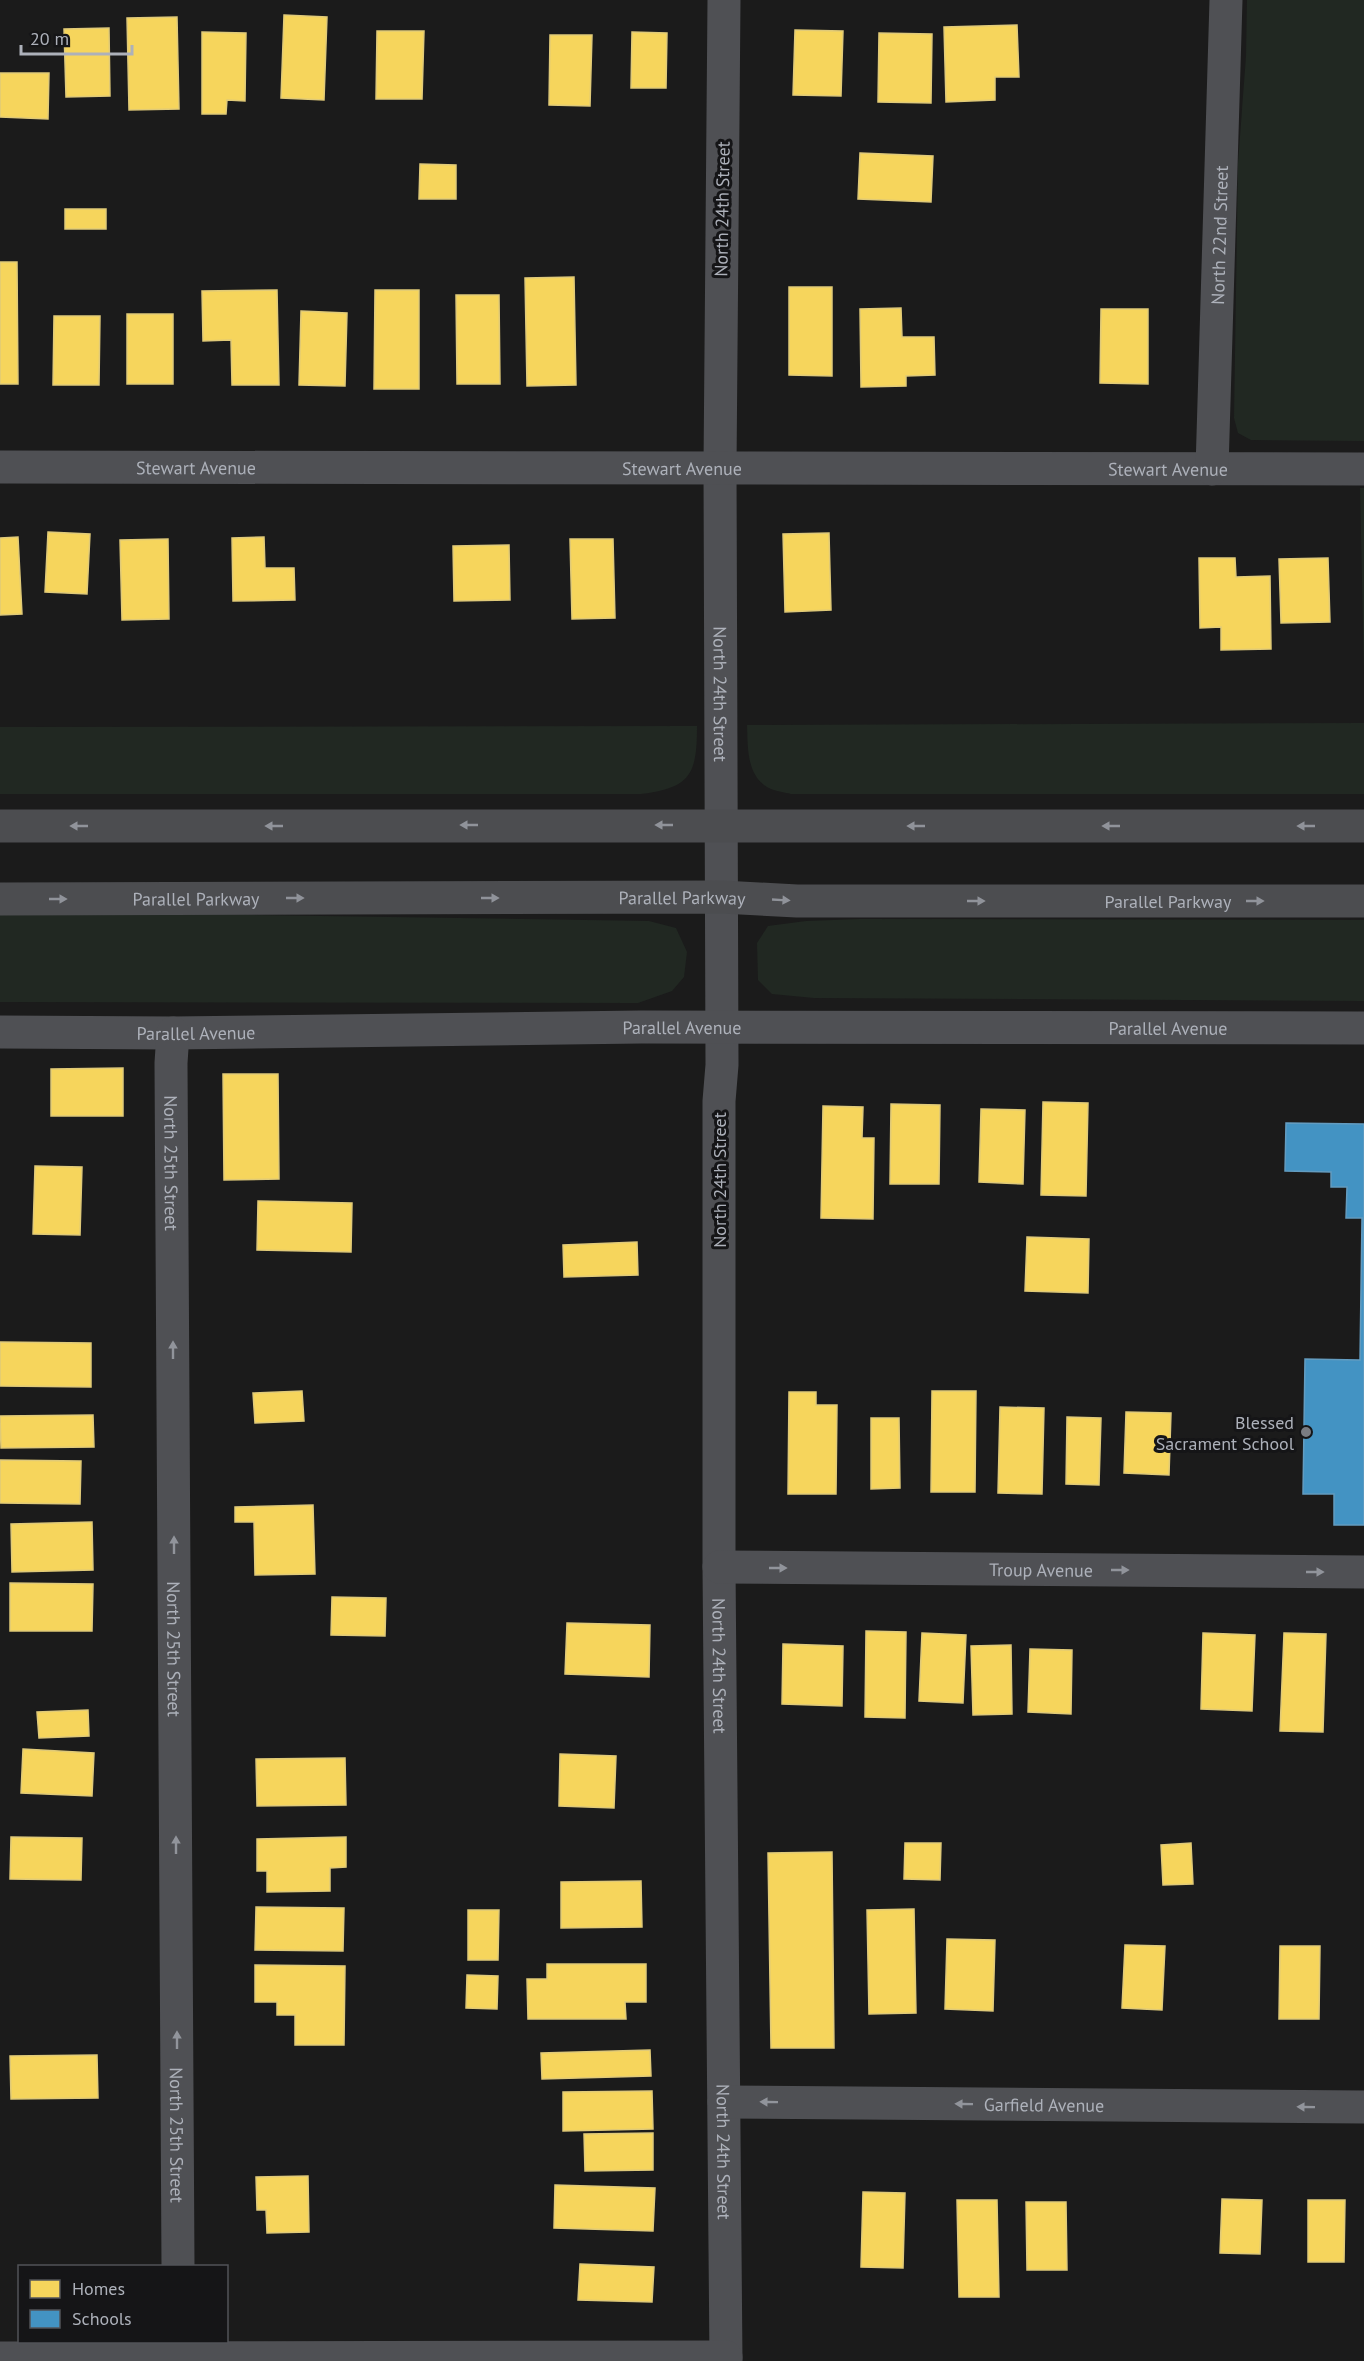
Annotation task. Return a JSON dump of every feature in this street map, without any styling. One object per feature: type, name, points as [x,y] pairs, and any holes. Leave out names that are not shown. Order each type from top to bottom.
[{"type":"main road","points":[[0,826],[1364,826]]},
{"type":"main road","name":"Parallel Parkway","points":[[0,899],[722,897],[797,901],[1364,901]]},
{"type":"street","name":"North 24th Street","points":[[724,0],[720,467],[722,897],[719,1567],[726,2359]]},
{"type":"street","name":"North 22nd Street","points":[[1212,470],[1226,0]]},
{"type":"street","name":"Stewart Avenue","points":[[0,467],[1364,469]]},
{"type":"street","name":"Parallel Avenue","points":[[0,1032],[173,1034],[641,1027],[1364,1028]]},
{"type":"street","name":"North 25th Street","points":[[173,1034],[171,1062],[178,2265]]},
{"type":"street","name":"Troup Avenue","points":[[719,1567],[1364,1572]]},
{"type":"street","name":"Garfield Avenue","points":[[724,2102],[1364,2107]]},
{"type":"street","points":[[0,2358],[179,2354],[726,2359]]},
{"type":"shaded area","points":[[1247,0],[1364,0],[1364,441],[1251,440],[1238,433],[1234,418],[1238,163],[1246,56]]},
{"type":"shaded area","points":[[1360,488],[1364,488],[1364,674]]},
{"type":"shaded area","points":[[1364,723],[1364,794],[791,794],[769,788],[755,775],[748,750],[747,725]]},
{"type":"shaded area","points":[[697,726],[695,756],[688,776],[671,788],[641,794],[0,794],[0,727]]},
{"type":"shaded area","points":[[195,914],[649,921],[676,928],[687,952],[684,977],[672,991],[638,1003],[0,1002],[0,915]]},
{"type":"shaded area","points":[[860,919],[1364,920],[1364,1001],[814,998],[772,994],[758,980],[757,943],[768,926],[806,921]]},
{"type":"building: Homes","points":[[284,15],[327,17],[324,100],[281,98]]},
{"type":"building: Homes","points":[[177,17],[179,109],[129,110],[127,18]]},
{"type":"building: Homes","points":[[1017,25],[1019,77],[995,77],[995,100],[946,102],[944,27]]},
{"type":"building: Homes","points":[[109,28],[110,96],[66,97],[64,29]]},
{"type":"building: Homes","points":[[795,30],[843,31],[841,96],[793,95]]},
{"type":"building: Homes","points":[[377,31],[424,31],[422,99],[376,99]]},
{"type":"building: Homes","points":[[202,32],[246,33],[245,101],[227,100],[226,114],[202,114]]},
{"type":"building: Homes","points":[[632,32],[667,33],[666,88],[631,88]]},
{"type":"building: Homes","points":[[879,33],[932,34],[931,103],[878,102]]},
{"type":"building: Homes","points":[[550,35],[592,35],[590,106],[549,105]]},
{"type":"building: Homes","points":[[0,73],[49,73],[48,119],[0,117]]},
{"type":"building: Homes","points":[[860,153],[933,156],[931,202],[858,199]]},
{"type":"building: Homes","points":[[420,164],[456,165],[456,199],[419,199]]},
{"type":"building: Homes","points":[[65,209],[106,209],[106,229],[65,229]]},
{"type":"building: Homes","points":[[0,262],[17,262],[18,384],[0,384]]},
{"type":"building: Homes","points":[[574,277],[576,385],[527,386],[525,278]]},
{"type":"building: Homes","points":[[789,287],[832,287],[832,376],[789,375]]},
{"type":"building: Homes","points":[[277,290],[279,385],[232,385],[231,340],[203,341],[202,291]]},
{"type":"building: Homes","points":[[375,290],[419,290],[419,389],[374,389]]},
{"type":"building: Homes","points":[[456,295],[499,295],[500,384],[457,384]]},
{"type":"building: Homes","points":[[901,308],[902,337],[934,337],[935,375],[906,376],[906,386],[861,387],[860,309]]},
{"type":"building: Homes","points":[[1101,309],[1148,309],[1148,384],[1100,383]]},
{"type":"building: Homes","points":[[301,311],[347,313],[345,386],[299,385]]},
{"type":"building: Homes","points":[[127,314],[173,314],[173,384],[127,384]]},
{"type":"building: Homes","points":[[54,316],[100,316],[99,385],[53,385]]},
{"type":"building: Homes","points":[[48,532],[90,534],[87,594],[45,592]]},
{"type":"building: Homes","points":[[829,533],[831,610],[785,612],[783,534]]},
{"type":"building: Homes","points":[[18,537],[22,614],[0,615],[0,538]]},
{"type":"building: Homes","points":[[264,537],[265,568],[294,568],[295,600],[233,601],[232,538]]},
{"type":"building: Homes","points":[[168,539],[169,619],[122,620],[120,540]]},
{"type":"building: Homes","points":[[570,539],[613,539],[615,618],[572,619]]},
{"type":"building: Homes","points":[[509,545],[510,600],[454,601],[453,546]]},
{"type":"building: Homes","points":[[1199,558],[1235,558],[1236,577],[1270,576],[1271,649],[1221,650],[1221,627],[1200,628]]},
{"type":"building: Homes","points":[[1328,558],[1330,622],[1281,623],[1279,559]]},
{"type":"building: Homes","points":[[123,1068],[123,1116],[51,1116],[51,1069]]},
{"type":"building: Homes","points":[[223,1074],[278,1074],[279,1179],[224,1180]]},
{"type":"building: Homes","points":[[1043,1102],[1088,1103],[1086,1196],[1041,1195]]},
{"type":"building: Homes","points":[[891,1104],[940,1105],[939,1184],[890,1184]]},
{"type":"building: Homes","points":[[823,1106],[863,1107],[862,1138],[874,1138],[873,1219],[821,1218]]},
{"type":"building: Homes","points":[[981,1109],[1025,1110],[1023,1184],[979,1182]]},
{"type":"building: Homes","points":[[35,1166],[82,1167],[80,1235],[33,1234]]},
{"type":"building: Homes","points":[[258,1201],[352,1203],[351,1252],[257,1250]]},
{"type":"building: Homes","points":[[1027,1237],[1089,1239],[1088,1293],[1025,1291]]},
{"type":"building: Homes","points":[[637,1242],[638,1275],[564,1277],[563,1245]]},
{"type":"building: Homes","points":[[0,1342],[91,1343],[91,1387],[0,1386]]},
{"type":"building: Homes","points":[[302,1391],[304,1421],[255,1423],[253,1393]]},
{"type":"building: Homes","points":[[932,1391],[976,1391],[975,1492],[931,1492]]},
{"type":"building: Homes","points":[[789,1392],[816,1392],[816,1405],[837,1405],[836,1494],[788,1494]]},
{"type":"building: Homes","points":[[1000,1407],[1044,1408],[1042,1494],[998,1493]]},
{"type":"building: Homes","points":[[1126,1412],[1171,1413],[1169,1475],[1124,1473]]},
{"type":"building: Homes","points":[[93,1415],[94,1447],[1,1448],[0,1416]]},
{"type":"building: Homes","points":[[1067,1417],[1101,1418],[1099,1485],[1066,1484]]},
{"type":"building: Homes","points":[[871,1418],[899,1418],[900,1488],[871,1489]]},
{"type":"building: Homes","points":[[0,1460],[81,1461],[80,1504],[0,1503]]},
{"type":"building: Homes","points":[[313,1505],[315,1574],[255,1575],[254,1522],[235,1522],[235,1507]]},
{"type":"building: Homes","points":[[92,1522],[93,1570],[12,1572],[11,1524]]},
{"type":"building: Homes","points":[[10,1583],[93,1584],[92,1631],[10,1631]]},
{"type":"building: Homes","points":[[332,1597],[386,1598],[385,1636],[331,1635]]},
{"type":"building: Homes","points":[[567,1623],[650,1625],[649,1677],[565,1674]]},
{"type":"building: Homes","points":[[866,1631],[906,1632],[905,1718],[865,1717]]},
{"type":"building: Homes","points":[[922,1633],[966,1635],[963,1703],[919,1701]]},
{"type":"building: Homes","points":[[1203,1633],[1255,1635],[1252,1711],[1201,1709]]},
{"type":"building: Homes","points":[[1284,1633],[1326,1634],[1323,1732],[1280,1731]]},
{"type":"building: Homes","points":[[783,1644],[843,1646],[842,1706],[782,1704]]},
{"type":"building: Homes","points":[[1011,1645],[1012,1714],[973,1715],[971,1646]]},
{"type":"building: Homes","points":[[1030,1649],[1072,1650],[1071,1714],[1028,1712]]},
{"type":"building: Homes","points":[[88,1710],[89,1736],[39,1738],[37,1712]]},
{"type":"building: Homes","points":[[23,1749],[94,1753],[92,1796],[21,1793]]},
{"type":"building: Homes","points":[[560,1754],[616,1756],[614,1808],[559,1806]]},
{"type":"building: Homes","points":[[345,1758],[346,1805],[257,1806],[256,1759]]},
{"type":"building: Homes","points":[[11,1837],[82,1838],[81,1880],[10,1879]]},
{"type":"building: Homes","points":[[346,1837],[346,1867],[330,1868],[330,1891],[267,1892],[267,1871],[257,1871],[257,1839]]},
{"type":"building: Homes","points":[[905,1843],[941,1843],[940,1880],[904,1879]]},
{"type":"building: Homes","points":[[1191,1843],[1193,1884],[1163,1885],[1161,1845]]},
{"type":"building: Homes","points":[[832,1852],[834,2048],[771,2048],[768,1853]]},
{"type":"building: Homes","points":[[641,1881],[642,1927],[561,1928],[561,1882]]},
{"type":"building: Homes","points":[[256,1907],[344,1908],[343,1951],[255,1950]]},
{"type":"building: Homes","points":[[914,1909],[916,2013],[869,2014],[867,1910]]},
{"type":"building: Homes","points":[[468,1910],[499,1910],[498,1960],[468,1960]]},
{"type":"building: Homes","points":[[947,1939],[995,1940],[993,2011],[945,2009]]},
{"type":"building: Homes","points":[[1125,1945],[1165,1946],[1162,2010],[1122,2008]]},
{"type":"building: Homes","points":[[1280,1946],[1320,1946],[1319,2019],[1279,2019]]},
{"type":"building: Homes","points":[[547,1964],[646,1964],[646,2002],[625,2002],[626,2019],[528,2019],[527,1979],[547,1979]]},
{"type":"building: Homes","points":[[255,1965],[345,1966],[344,2045],[295,2045],[295,2015],[277,2015],[277,2002],[255,2002]]},
{"type":"building: Homes","points":[[467,1975],[498,1976],[497,2009],[466,2008]]},
{"type":"building: Homes","points":[[650,2050],[651,2076],[542,2079],[541,2053]]},
{"type":"building: Homes","points":[[97,2055],[98,2098],[11,2099],[10,2056]]},
{"type":"building: Homes","points":[[652,2091],[653,2129],[563,2131],[563,2092]]},
{"type":"building: Homes","points":[[653,2133],[653,2170],[585,2171],[584,2134]]},
{"type":"building: Homes","points":[[308,2176],[309,2232],[267,2233],[266,2210],[257,2210],[256,2177]]},
{"type":"building: Homes","points":[[555,2185],[655,2188],[653,2231],[554,2228]]},
{"type":"building: Homes","points":[[863,2192],[905,2193],[903,2268],[861,2267]]},
{"type":"building: Homes","points":[[1222,2199],[1262,2200],[1260,2254],[1220,2253]]},
{"type":"building: Homes","points":[[957,2200],[997,2200],[999,2297],[959,2297]]},
{"type":"building: Homes","points":[[1308,2200],[1345,2200],[1344,2262],[1308,2262]]},
{"type":"building: Homes","points":[[1026,2202],[1066,2202],[1067,2270],[1027,2270]]},
{"type":"building: Homes","points":[[580,2264],[654,2267],[652,2302],[578,2300]]},
{"type":"building: Schools","points":[[1286,1123],[1364,1124],[1364,1525],[1334,1525],[1334,1494],[1303,1494],[1305,1359],[1360,1360],[1362,1218],[1346,1218],[1347,1187],[1331,1187],[1331,1172],[1285,1171]]},
{"type":"place","name":"Blessed Sacrament School","points":[[1306,1432]]}]
